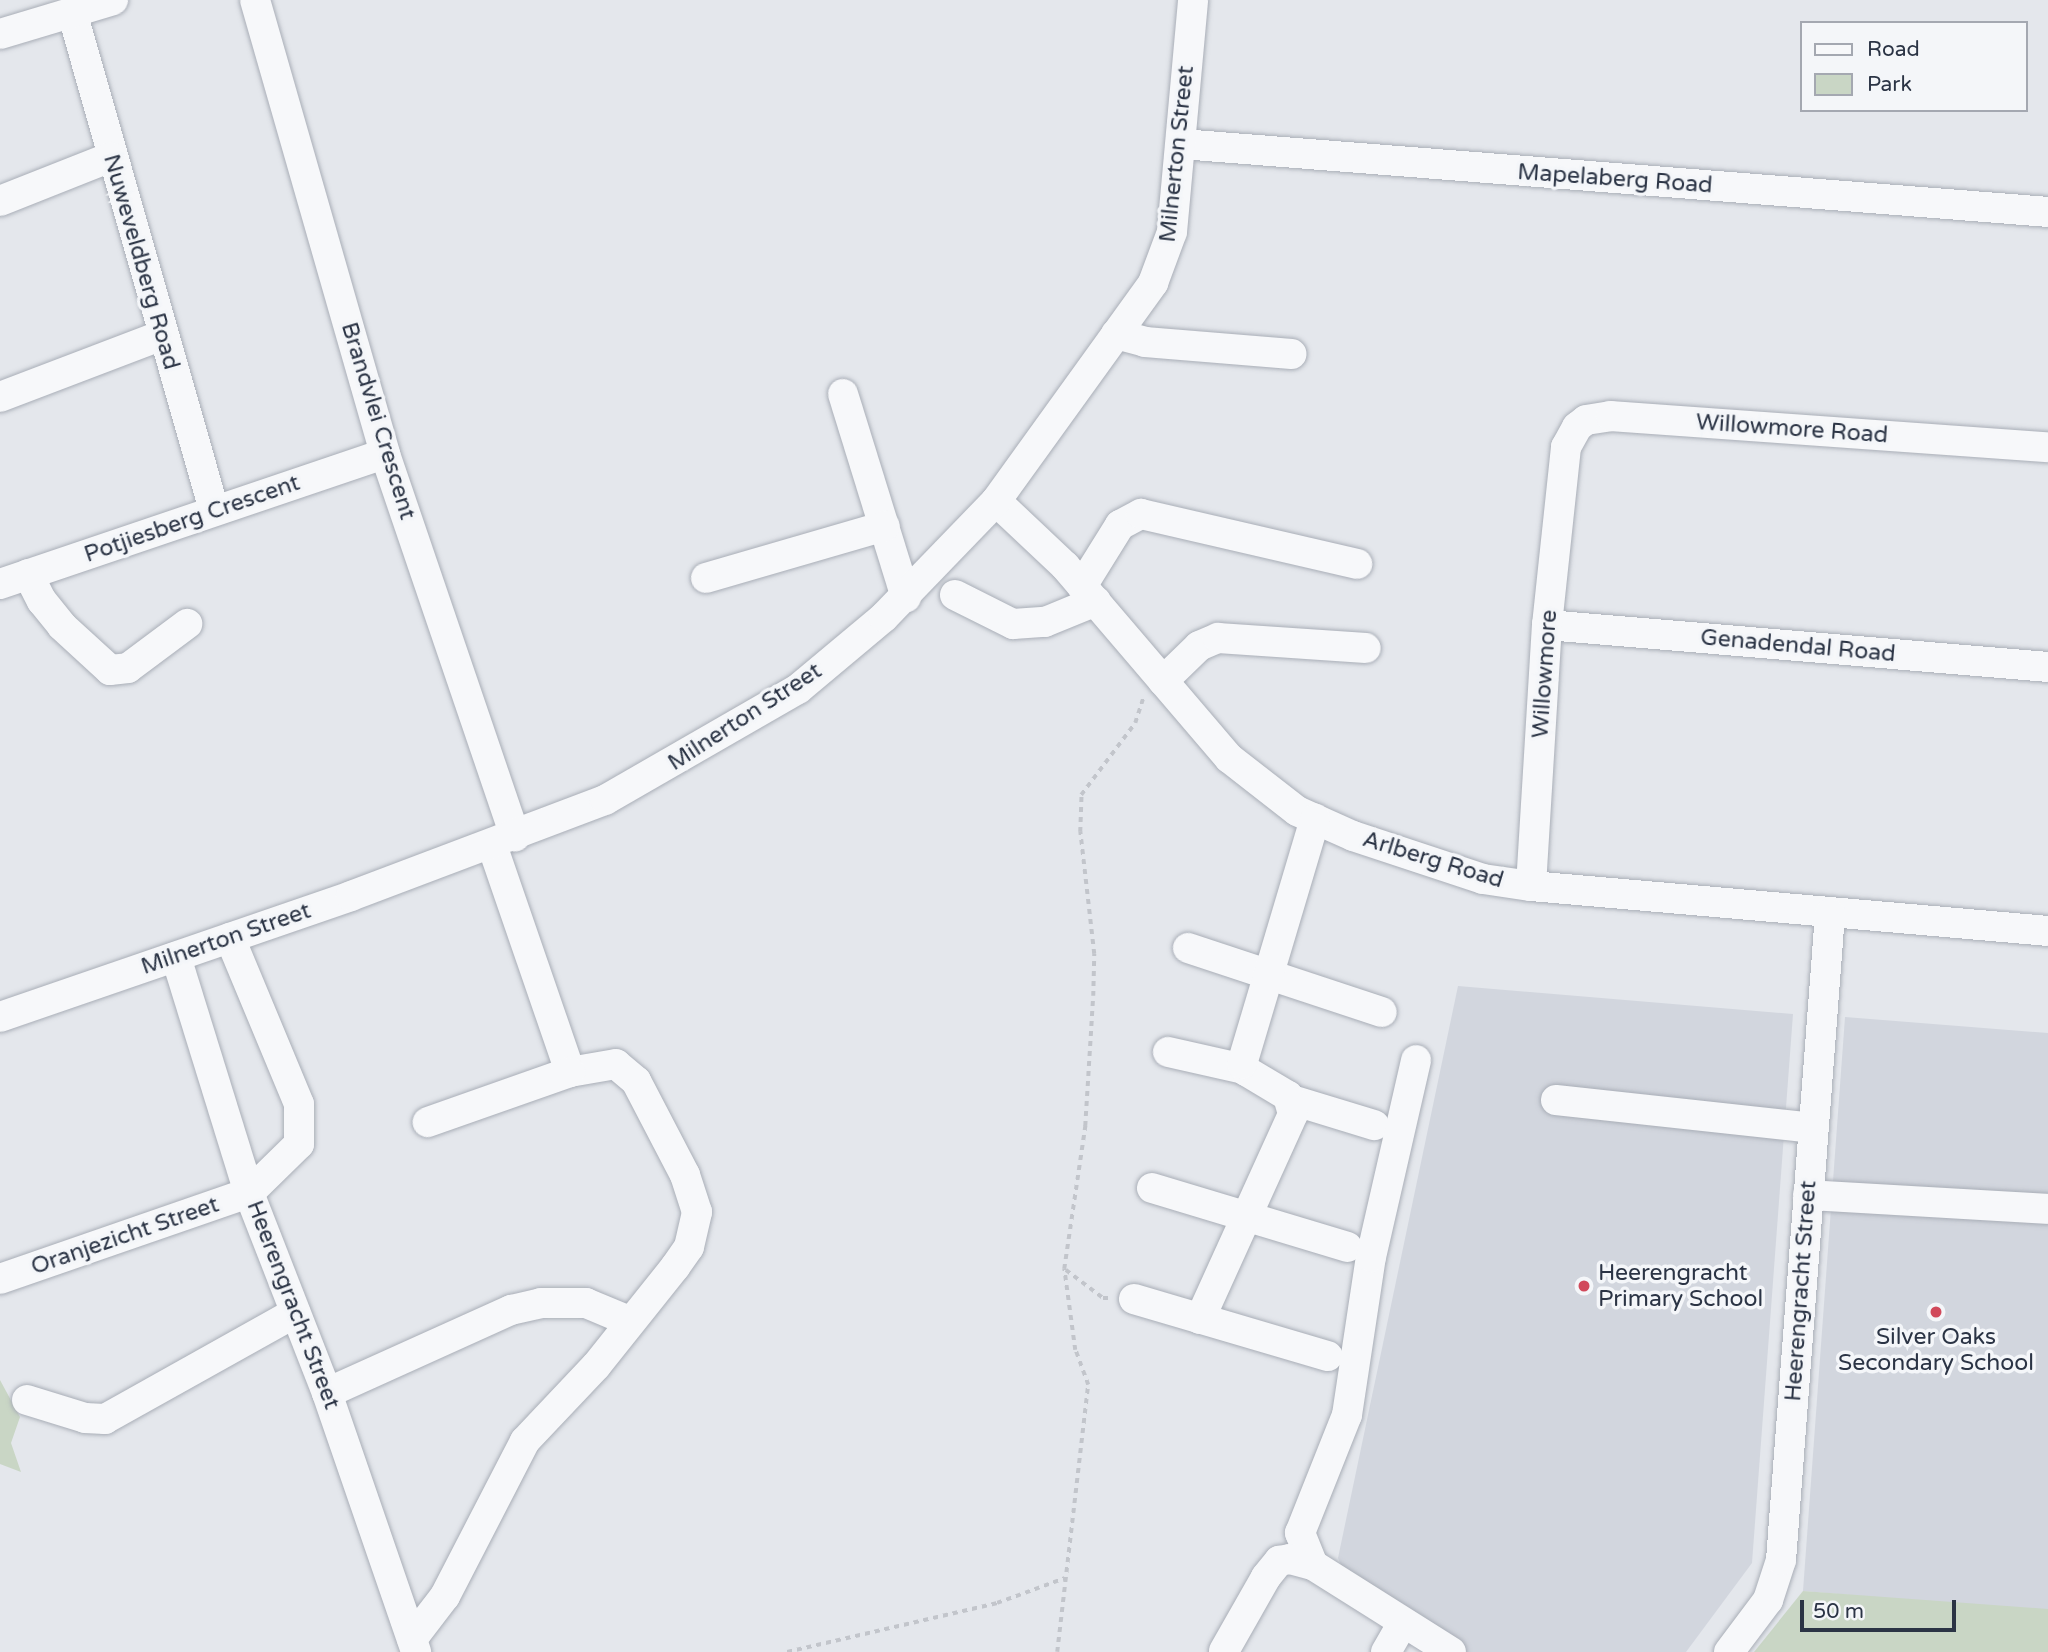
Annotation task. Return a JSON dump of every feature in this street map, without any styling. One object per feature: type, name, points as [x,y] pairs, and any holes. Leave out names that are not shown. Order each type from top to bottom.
[{"type":"street","points":[[0,34],[114,0]]},
{"type":"street","name":"Brandvlei Crescent","points":[[255,0],[385,454],[504,841],[570,1073]]},
{"type":"street","name":"Milnerton Street","points":[[0,1017],[504,841],[605,800],[733,730],[798,689],[906,597],[996,501],[1153,283],[1166,256],[1181,144],[1193,0]]},
{"type":"street","name":"Nuweveldberg Road","points":[[72,12],[111,157],[214,510]]},
{"type":"street","name":"Mapelaberg Road","points":[[1181,144],[2048,212]]},
{"type":"street","points":[[0,201],[111,157]]},
{"type":"street","points":[[1116,334],[1179,346],[1292,354]]},
{"type":"street","points":[[0,397],[162,335]]},
{"type":"street","points":[[843,394],[906,597]]},
{"type":"street","name":"Willowmore Road","points":[[1564,463],[1566,447],[1577,427],[1586,420],[1611,416],[2048,447]]},
{"type":"street","name":"Potjiesberg Crescent","points":[[0,584],[385,454]]},
{"type":"street","name":"Willowmore","points":[[1531,886],[1548,625],[1564,463]]},
{"type":"street","name":"Arlberg Road","points":[[996,501],[1089,593],[1157,675],[1243,771],[1269,793],[1315,819],[1431,864],[1531,886],[1830,914],[2048,930]]},
{"type":"street","points":[[955,595],[1013,624],[1045,622],[1089,593],[1120,525],[1141,513],[1357,564]]},
{"type":"street","points":[[706,578],[885,526]]},
{"type":"street","points":[[28,574],[42,601],[62,626],[110,670],[128,668],[187,624]]},
{"type":"street","name":"Genadendal Road","points":[[1548,625],[2048,667]]},
{"type":"street","points":[[1157,675],[1199,646],[1218,638],[1366,648]]},
{"type":"street","points":[[1244,1069],[1315,819]]},
{"type":"street","name":"Heerengracht Street","points":[[1728,1652],[1768,1600],[1780,1569],[1830,914]]},
{"type":"street","points":[[230,938],[286,1066],[301,1117],[299,1144],[249,1193]]},
{"type":"street","points":[[1188,947],[1382,1012]]},
{"type":"street","name":"Heerengracht Street","points":[[176,957],[249,1193],[327,1393],[414,1645]]},
{"type":"street","points":[[1168,1052],[1244,1069],[1292,1100],[1374,1125]]},
{"type":"street","points":[[1313,1565],[1300,1533],[1347,1415],[1371,1257],[1416,1060]]},
{"type":"street","points":[[414,1645],[445,1596],[525,1441],[596,1366],[689,1247],[695,1229],[694,1196],[631,1074],[608,1063],[570,1073],[428,1122]]},
{"type":"street","points":[[1200,1319],[1290,1122],[1292,1100]]},
{"type":"street","points":[[1556,1100],[1813,1128]]},
{"type":"street","points":[[1152,1188],[1347,1247]]},
{"type":"street","name":"Oranjezicht Street","points":[[0,1279],[249,1193]]},
{"type":"street","points":[[1808,1195],[2048,1209]]},
{"type":"street","points":[[1135,1299],[1328,1356]]},
{"type":"street","points":[[327,1393],[511,1310],[541,1303],[586,1303],[629,1321]]},
{"type":"street","points":[[27,1400],[85,1418],[105,1419],[295,1313]]},
{"type":"street","points":[[1224,1651],[1279,1561],[1290,1559],[1313,1565],[1402,1624],[1451,1652]]},
{"type":"street","points":[[1386,1652],[1402,1624]]},
{"type":"path","points":[[1057,1652],[1088,1385],[1075,1350],[1064,1269],[1085,1126],[1093,996],[1094,954],[1080,832],[1081,795],[1135,723],[1157,675]]},
{"type":"path","points":[[1064,1269],[1103,1298],[1135,1299]]},
{"type":"path","points":[[787,1652],[997,1603],[1065,1578]]},
{"type":"shaded area","name":"Heerengracht Primary School","points":[[1458,986],[1793,1014],[1752,1563],[1686,1652],[1459,1652],[1349,1583],[1338,1558]]},
{"type":"shaded area","name":"Silver Oaks Secondary School","points":[[1845,1017],[2048,1033],[2048,1612],[1803,1591]]},
{"type":"green space","points":[[0,1380],[20,1417],[11,1443],[21,1472],[0,1464]]},
{"type":"green space","points":[[1803,1591],[2048,1609],[2048,1652],[1754,1652]]},
{"type":"place","name":"Heerengracht Primary School","points":[[1584,1286]]},
{"type":"place","name":"Silver Oaks Secondary School","points":[[1936,1312]]}]
